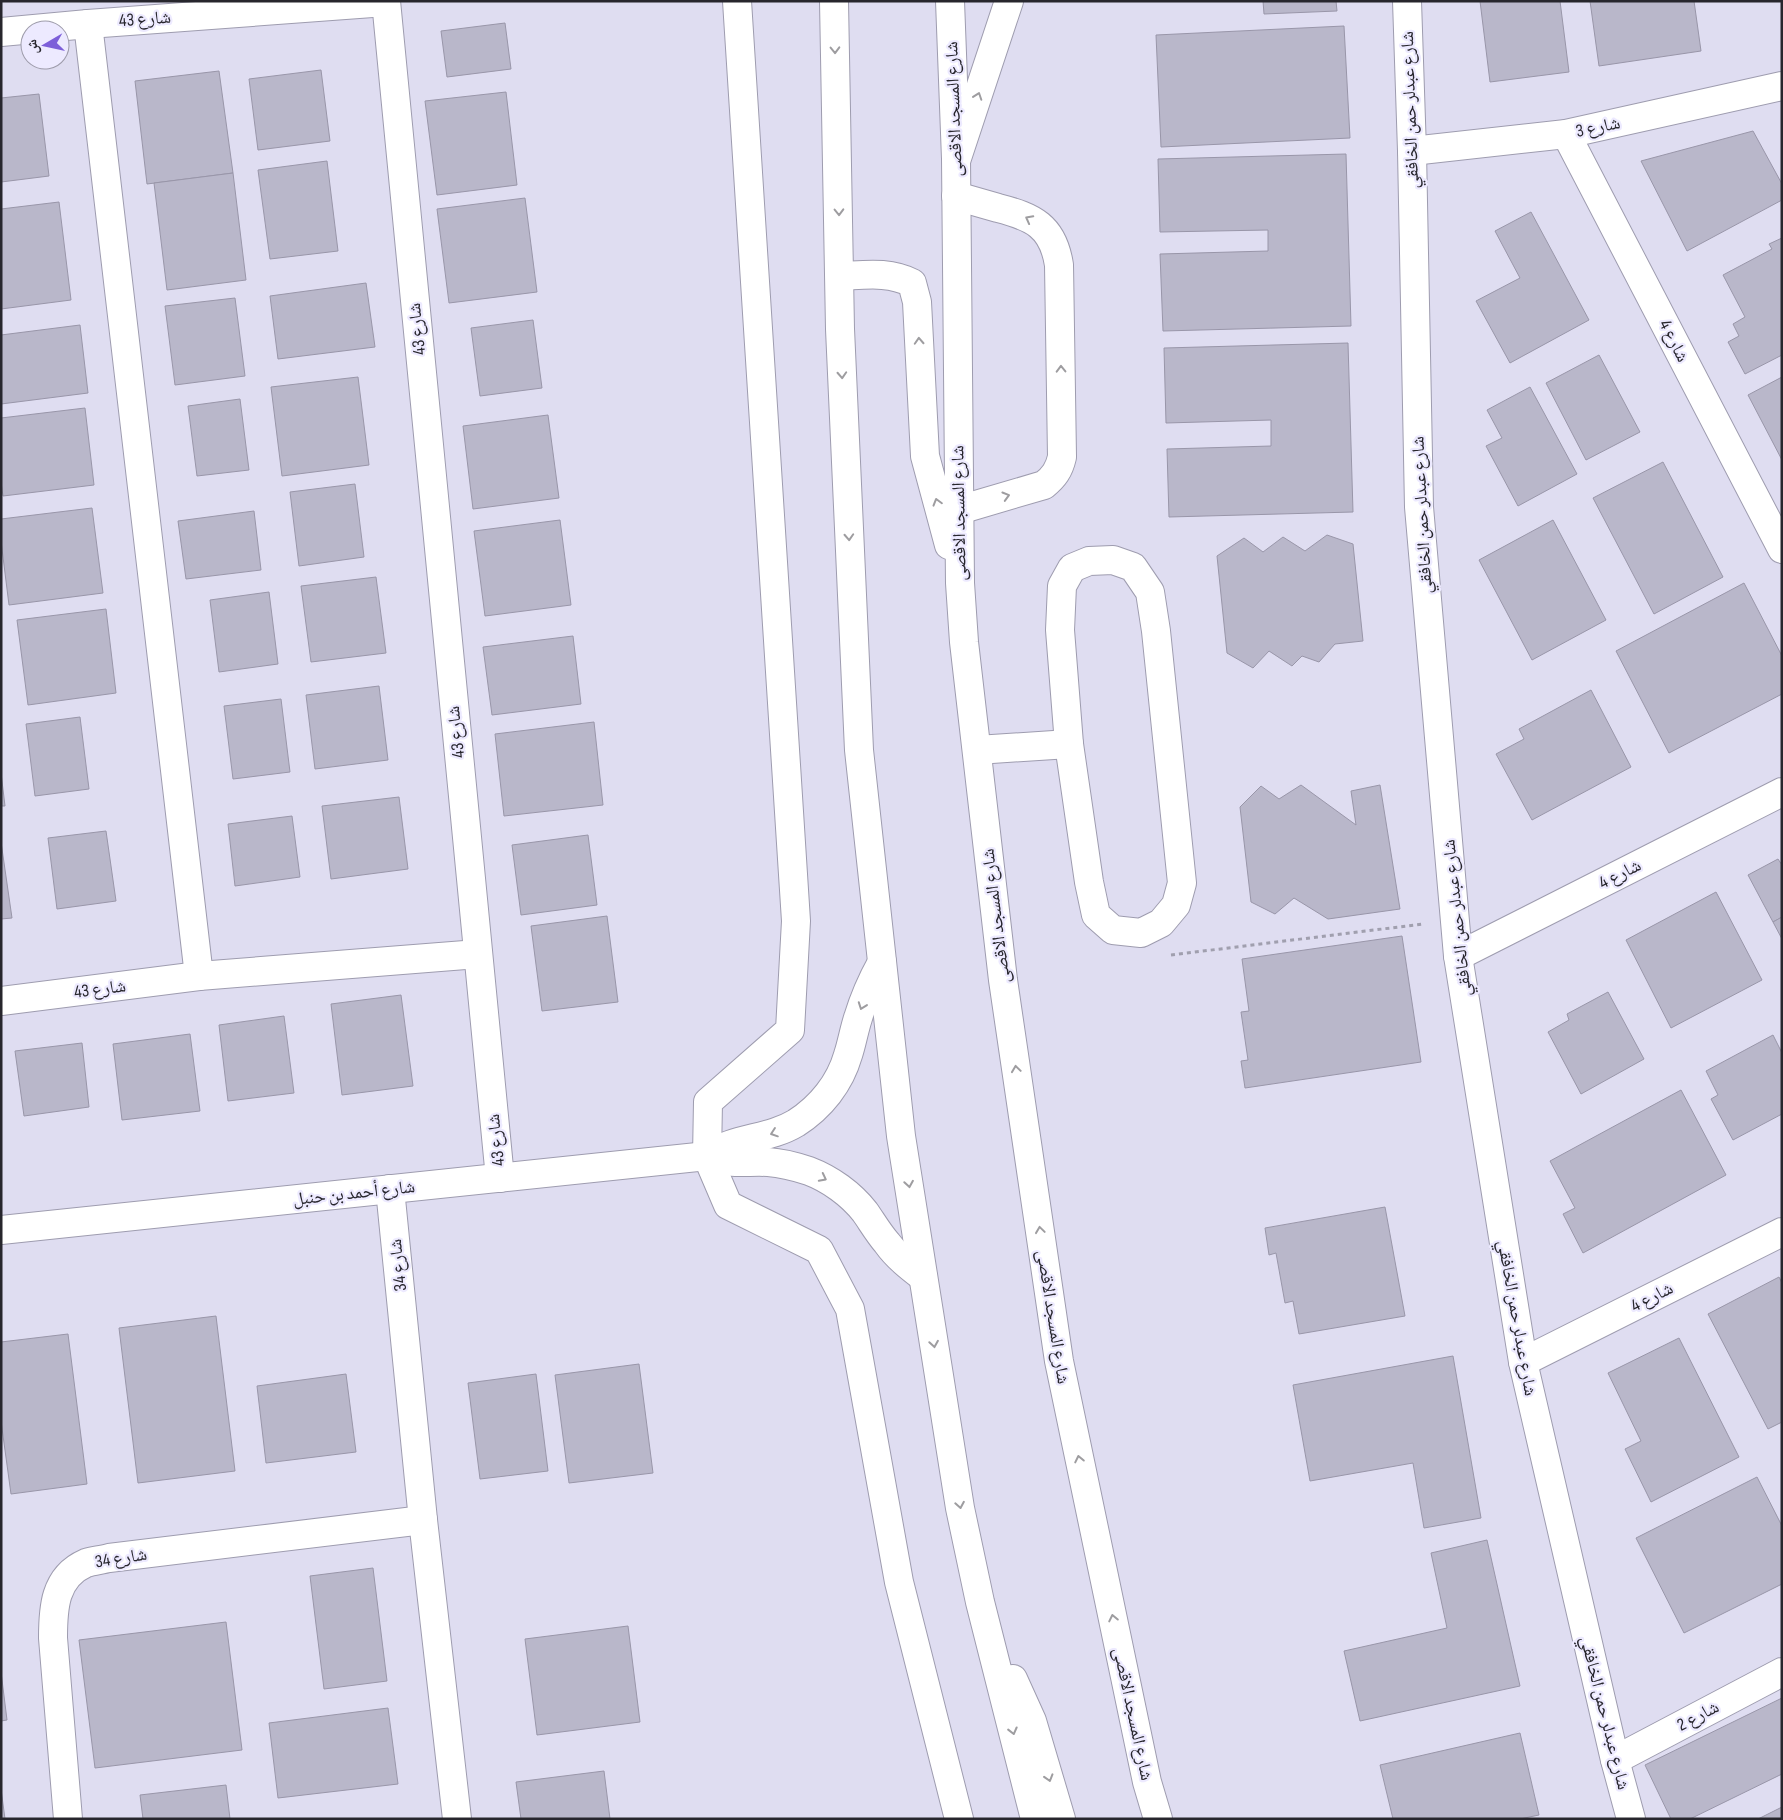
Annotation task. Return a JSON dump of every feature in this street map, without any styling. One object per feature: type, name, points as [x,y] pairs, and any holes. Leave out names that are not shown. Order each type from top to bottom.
[{"type":"street","name":"شارع 43","points":[[1,32],[386,1],[500,1178]]},
{"type":"street","points":[[737,1],[796,920],[790,1030],[708,1102],[707,1156],[728,1205],[819,1250],[850,1310],[899,1582],[959,1819]]},
{"type":"street","points":[[834,1],[840,329],[859,750],[901,1136],[960,1508],[980,1602],[1035,1819]]},
{"type":"street","name":"شارع المسجد الاقصى","points":[[950,1],[956,159],[960,583],[964,642],[1004,980],[1059,1361],[1147,1782],[1158,1819]]},
{"type":"street","points":[[956,159],[1009,1]]},
{"type":"street","name":"شارع عبدلر حمن الخافقي","points":[[1407,1],[1419,507],[1458,956],[1523,1362],[1615,1760],[1631,1819]]},
{"type":"street","points":[[88,24],[199,976]]},
{"type":"street","name":"شارع 3","points":[[1412,151],[1566,134],[1782,86]]},
{"type":"street","name":"شارع 4","points":[[1566,134],[1782,549]]},
{"type":"street","points":[[956,196],[1028,217],[1047,232],[1053,242],[1059,265],[1062,458],[1060,468],[1044,485],[959,510]]},
{"type":"street","points":[[840,276],[880,274],[901,277],[912,283],[917,302],[925,456],[960,583]]},
{"type":"street","points":[[1113,560],[1133,567],[1150,592],[1156,631],[1182,883],[1176,905],[1161,922],[1141,933],[1113,930],[1096,914],[1089,882],[1069,744],[1060,630],[1062,586],[1072,568],[1089,561],[1113,560]]},
{"type":"street","points":[[977,750],[1069,744]]},
{"type":"street","name":"شارع 4","points":[[1458,956],[1782,792]]},
{"type":"street","name":"شارع 43","points":[[1,1001],[199,976],[478,954]]},
{"type":"street","name":"شارع أحمد بن حنبل","points":[[707,1156],[725,1145],[779,1132],[809,1114],[822,1102],[842,1072],[860,1011],[872,980],[882,962]]},
{"type":"street","name":"شارع أحمد بن حنبل","points":[[1,1230],[707,1156],[737,1163],[768,1162],[790,1166],[830,1181],[848,1194],[863,1209],[896,1255],[923,1277]]},
{"type":"street","name":"شارع 34","points":[[390,1189],[423,1520],[457,1819]]},
{"type":"street","name":"شارع 4","points":[[1523,1362],[1782,1232]]},
{"type":"street","name":"شارع 34","points":[[68,1819],[53,1638],[53,1608],[62,1584],[73,1571],[86,1563],[109,1558],[423,1520]]},
{"type":"street","points":[[980,1602],[1032,1722],[1061,1819]]},
{"type":"street","name":"شارع 2","points":[[1615,1760],[1782,1672]]},
{"type":"street","points":[[1147,1782],[1150,1819]]},
{"type":"path","points":[[1168,956],[1455,920]]},
{"type":"building","points":[[1263,1],[1336,1],[1337,11],[1264,14]]},
{"type":"building","points":[[1480,1],[1560,1],[1569,72],[1490,82]]},
{"type":"building","points":[[1590,1],[1694,1],[1701,51],[1599,66]]},
{"type":"building","points":[[505,23],[511,69],[447,77],[441,31]]},
{"type":"building","points":[[1344,26],[1350,138],[1161,147],[1156,35]]},
{"type":"building","points":[[321,70],[330,141],[258,150],[249,79]]},
{"type":"building","points":[[219,71],[233,173],[147,184],[135,81]]},
{"type":"building","points":[[506,92],[517,185],[437,195],[425,101]]},
{"type":"building","points":[[39,94],[49,176],[1,182],[1,98]]},
{"type":"building","points":[[1753,131],[1782,184],[1782,200],[1687,251],[1641,161]]},
{"type":"building","points":[[1346,154],[1351,326],[1163,331],[1160,254],[1268,251],[1268,230],[1160,232],[1158,159]]},
{"type":"building","points":[[327,161],[338,251],[270,259],[258,170]]},
{"type":"building","points":[[233,173],[246,280],[167,290],[154,183]]},
{"type":"building","points":[[525,198],[537,292],[449,303],[437,209]]},
{"type":"building","points":[[59,202],[71,300],[1,309],[1,209]]},
{"type":"building","points":[[1531,212],[1589,320],[1510,363],[1476,301],[1520,278],[1495,231]]},
{"type":"building","points":[[1782,238],[1782,355],[1745,374],[1728,342],[1739,336],[1733,324],[1745,317],[1723,275],[1772,249],[1769,244]]},
{"type":"building","points":[[366,283],[375,347],[278,359],[270,296]]},
{"type":"building","points":[[235,298],[245,376],[175,385],[165,306]]},
{"type":"building","points":[[533,320],[542,388],[480,396],[471,328]]},
{"type":"building","points":[[80,325],[88,393],[1,404],[1,335]]},
{"type":"building","points":[[1348,343],[1353,512],[1169,517],[1167,449],[1271,446],[1271,420],[1166,423],[1164,348]]},
{"type":"building","points":[[1599,355],[1640,432],[1586,460],[1546,383]]},
{"type":"building","points":[[358,377],[369,465],[282,476],[271,387]]},
{"type":"building","points":[[1782,377],[1782,460],[1748,395]]},
{"type":"building","points":[[1530,387],[1577,474],[1518,506],[1486,446],[1502,438],[1487,410]]},
{"type":"building","points":[[240,399],[249,470],[197,476],[188,406]]},
{"type":"building","points":[[85,408],[94,485],[3,496],[1,482],[1,418]]},
{"type":"building","points":[[548,415],[559,498],[473,509],[463,426]]},
{"type":"building","points":[[1663,462],[1723,577],[1654,614],[1593,498]]},
{"type":"building","points":[[355,484],[364,557],[299,566],[290,492]]},
{"type":"building","points":[[92,508],[103,593],[9,605],[1,541],[1,519]]},
{"type":"building","points":[[254,511],[261,570],[186,579],[178,521]]},
{"type":"building","points":[[560,520],[571,605],[485,616],[474,531]]},
{"type":"building","points":[[1553,520],[1606,620],[1532,660],[1479,560]]},
{"type":"building","points":[[1327,535],[1353,544],[1363,641],[1335,644],[1319,662],[1302,656],[1292,666],[1269,651],[1253,668],[1227,653],[1217,556],[1244,538],[1263,552],[1283,537],[1305,551]]},
{"type":"building","points":[[376,577],[386,653],[311,662],[301,586]]},
{"type":"building","points":[[1744,583],[1782,656],[1782,694],[1669,753],[1616,651]]},
{"type":"building","points":[[269,592],[278,664],[219,672],[210,600]]},
{"type":"building","points":[[106,609],[116,693],[28,705],[17,620]]},
{"type":"building","points":[[573,636],[581,704],[492,715],[483,647]]},
{"type":"building","points":[[379,686],[388,760],[315,769],[306,695]]},
{"type":"building","points":[[1591,690],[1631,767],[1532,820],[1496,754],[1524,739],[1519,729]]},
{"type":"building","points":[[281,699],[290,772],[233,779],[224,706]]},
{"type":"building","points":[[80,717],[89,789],[35,796],[26,724]]},
{"type":"building","points":[[594,722],[603,805],[504,816],[495,734]]},
{"type":"building","points":[[1,773],[5,806],[1,806]]},
{"type":"building","points":[[1301,785],[1356,825],[1351,791],[1380,785],[1400,909],[1328,919],[1294,898],[1275,914],[1251,902],[1240,807],[1261,786],[1279,799]]},
{"type":"building","points":[[399,797],[408,869],[331,879],[322,806]]},
{"type":"building","points":[[292,816],[300,877],[235,886],[228,824]]},
{"type":"building","points":[[106,831],[116,901],[57,909],[48,838]]},
{"type":"building","points":[[588,835],[597,905],[521,915],[512,845]]},
{"type":"building","points":[[1,842],[12,918],[1,919]]},
{"type":"building","points":[[1778,859],[1782,865],[1782,917],[1773,922],[1748,875]]},
{"type":"building","points":[[1716,892],[1762,980],[1671,1028],[1626,940]]},
{"type":"building","points":[[607,916],[618,1002],[542,1011],[531,926]]},
{"type":"building","points":[[1782,917],[1782,939],[1773,922]]},
{"type":"building","points":[[1402,936],[1421,1062],[1245,1088],[1241,1061],[1248,1060],[1241,1012],[1249,1011],[1242,959]]},
{"type":"building","points":[[1608,992],[1644,1059],[1581,1094],[1548,1032],[1569,1020],[1567,1014]]},
{"type":"building","points":[[401,995],[413,1086],[342,1095],[331,1004]]},
{"type":"building","points":[[284,1016],[294,1093],[228,1101],[219,1025]]},
{"type":"building","points":[[190,1034],[200,1111],[122,1120],[113,1044]]},
{"type":"building","points":[[1773,1035],[1782,1053],[1782,1114],[1733,1140],[1711,1099],[1718,1095],[1706,1071]]},
{"type":"building","points":[[82,1043],[89,1107],[24,1116],[15,1051]]},
{"type":"building","points":[[1681,1090],[1726,1175],[1583,1253],[1563,1214],[1575,1208],[1550,1161]]},
{"type":"building","points":[[1385,1207],[1405,1316],[1299,1334],[1293,1301],[1285,1303],[1276,1253],[1269,1255],[1265,1228]]},
{"type":"building","points":[[1779,1277],[1782,1283],[1782,1422],[1768,1429],[1708,1314]]},
{"type":"building","points":[[216,1316],[235,1471],[138,1483],[119,1328]]},
{"type":"building","points":[[68,1334],[87,1484],[11,1494],[1,1421],[1,1342]]},
{"type":"building","points":[[1679,1338],[1739,1457],[1651,1502],[1625,1449],[1641,1441],[1608,1373]]},
{"type":"building","points":[[1453,1356],[1481,1518],[1424,1528],[1413,1463],[1310,1481],[1293,1385]]},
{"type":"building","points":[[639,1364],[653,1473],[569,1483],[555,1375]]},
{"type":"building","points":[[346,1374],[356,1452],[266,1463],[257,1386]]},
{"type":"building","points":[[536,1374],[548,1471],[480,1479],[468,1383]]},
{"type":"building","points":[[1757,1477],[1782,1526],[1782,1584],[1684,1633],[1636,1538]]},
{"type":"building","points":[[1487,1540],[1520,1686],[1360,1721],[1344,1651],[1447,1628],[1431,1553]]},
{"type":"building","points":[[373,1568],[387,1681],[324,1689],[310,1576]]},
{"type":"building","points":[[226,1622],[242,1750],[95,1768],[79,1640]]},
{"type":"building","points":[[628,1626],[640,1722],[537,1735],[525,1639]]},
{"type":"building","points":[[1,1672],[7,1720],[1,1721]]},
{"type":"building","points":[[1782,1698],[1782,1774],[1690,1819],[1671,1819],[1645,1765]]},
{"type":"building","points":[[388,1708],[398,1784],[278,1798],[269,1723]]},
{"type":"building","points":[[1520,1733],[1539,1815],[1520,1819],[1393,1819],[1380,1765]]},
{"type":"building","points":[[604,1771],[610,1819],[521,1819],[516,1782]]},
{"type":"building","points":[[226,1785],[230,1819],[143,1819],[140,1795]]},
{"type":"building","points":[[1,1789],[5,1819],[1,1819]]},
{"type":"building","points":[[1782,1807],[1782,1819],[1758,1819]]}]
